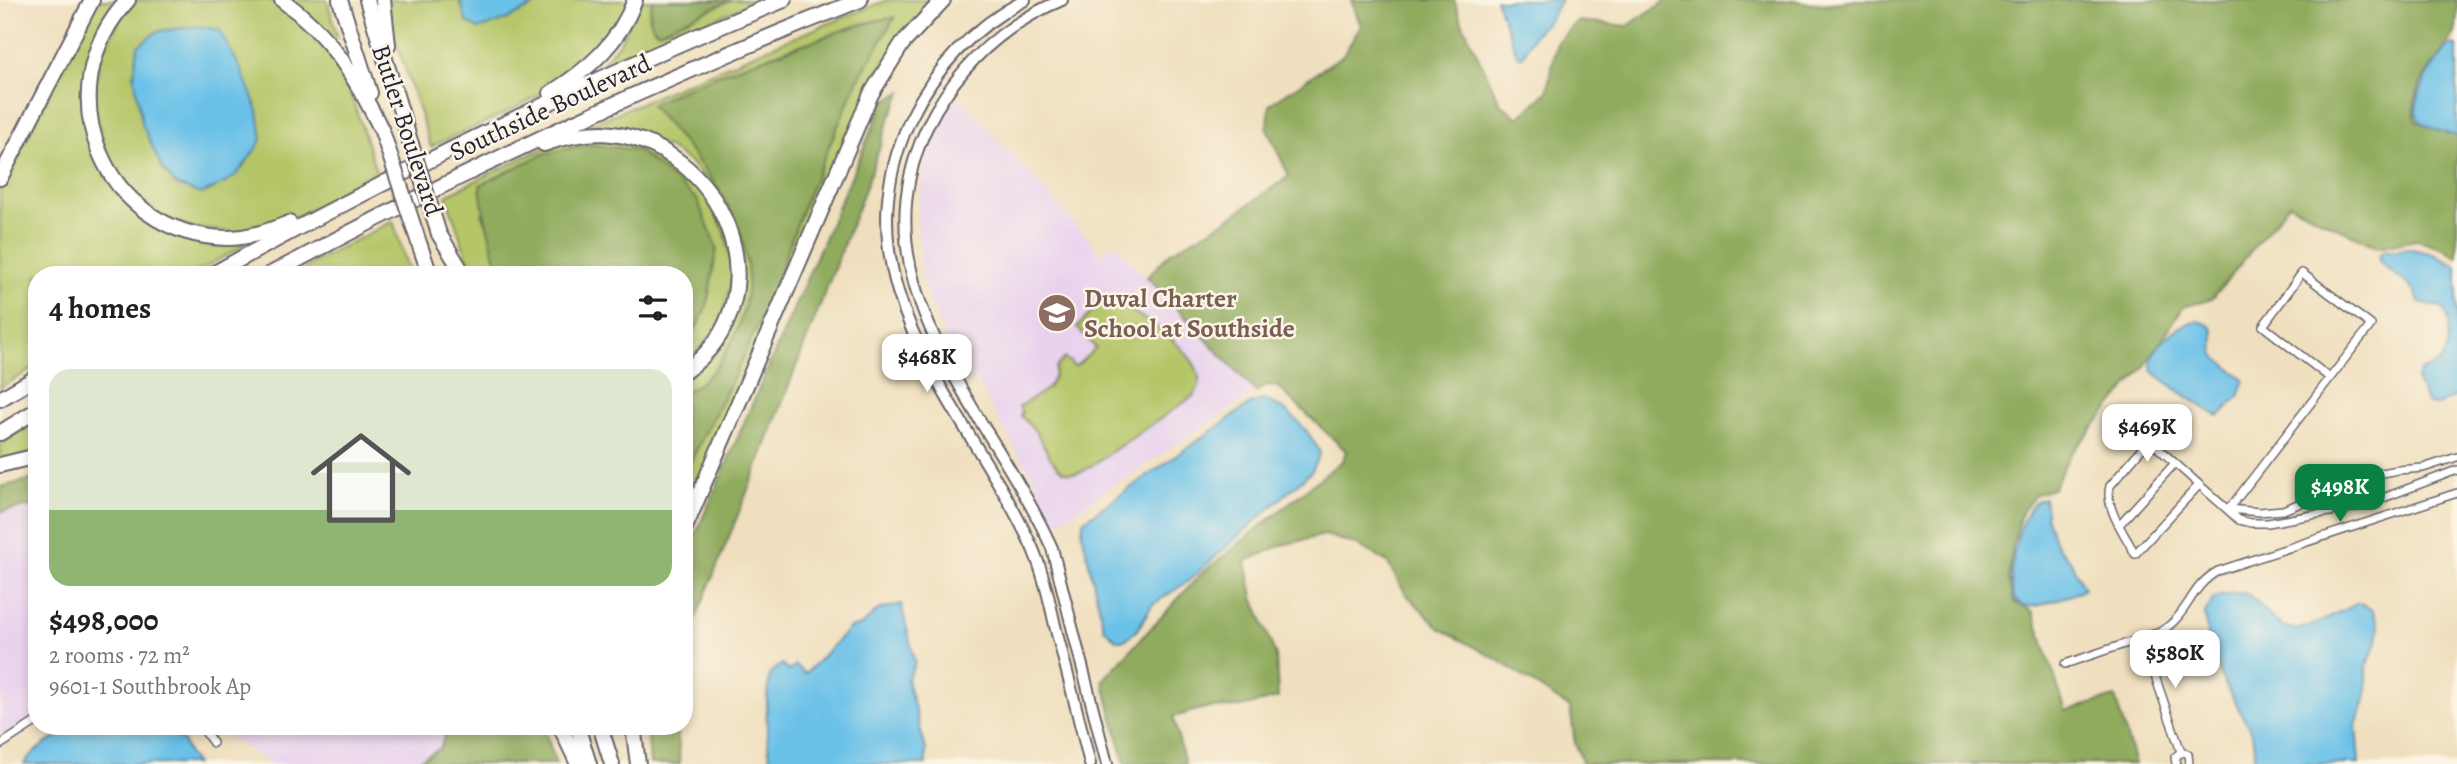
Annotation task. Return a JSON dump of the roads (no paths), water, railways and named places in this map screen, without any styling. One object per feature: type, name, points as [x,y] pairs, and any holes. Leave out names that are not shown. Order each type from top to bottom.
[{"type":"highway","points":[[0,178],[92,0]]},
{"type":"highway","points":[[128,0],[110,21],[97,47],[90,76],[88,105],[92,131],[102,158],[117,181],[135,201],[177,228],[226,238],[253,235],[278,228],[349,200]]},
{"type":"highway","points":[[282,0],[308,19],[329,41],[357,83],[383,131]]},
{"type":"highway","name":"Butler Boulevard","points":[[340,0],[427,266]]},
{"type":"highway","name":"Butler Boulevard","points":[[367,0],[450,266]]},
{"type":"highway","points":[[383,0],[389,71]]},
{"type":"highway","points":[[474,137],[584,71],[616,38],[635,0]]},
{"type":"highway","name":"Southside Boulevard","points":[[228,266],[349,200],[474,137],[603,77],[784,0]]},
{"type":"highway","name":"Southside Boulevard","points":[[286,266],[486,163],[648,88],[860,0]]},
{"type":"highway","points":[[693,509],[871,94],[902,44],[943,0]]},
{"type":"highway","points":[[486,163],[570,136],[604,134],[635,139],[656,147],[676,159],[702,182],[728,225],[736,258],[735,290],[733,306],[720,336],[693,366]]},
{"type":"highway","points":[[302,266],[360,226]]},
{"type":"highway","points":[[439,234],[459,266]]},
{"type":"highway","points":[[0,399],[28,382]]},
{"type":"highway","points":[[0,433],[28,416]]},
{"type":"highway","points":[[0,465],[28,458]]},
{"type":"highway","points":[[564,735],[578,764]]},
{"type":"highway","points":[[580,735],[589,764]]},
{"type":"highway","points":[[603,735],[612,764]]},
{"type":"highway","points":[[634,735],[638,764]]},
{"type":"main road","points":[[1025,0],[994,18],[970,37],[928,87],[901,143],[890,195],[888,231],[891,266],[899,301],[912,334],[1018,519],[1034,552],[1090,764]]},
{"type":"main road","points":[[1062,0],[1022,20],[982,50],[946,93],[928,125],[910,182],[906,218],[909,269],[929,329],[1052,548],[1107,764]]},
{"type":"main road","points":[[970,37],[982,50]]},
{"type":"street","points":[[2229,509],[2371,325],[2302,273],[2263,326],[2330,378]]},
{"type":"street","points":[[2199,485],[2135,554],[2109,501],[2109,486],[2149,440],[2239,520],[2260,523],[2362,506],[2457,470]]},
{"type":"street","points":[[2229,509],[2259,512],[2283,510],[2355,478],[2423,468],[2457,457]]},
{"type":"street","points":[[2119,525],[2175,463]]},
{"type":"street","points":[[2326,493],[2332,512]]},
{"type":"street","points":[[2065,664],[2142,638],[2171,625],[2184,613],[2199,585],[2218,571],[2457,493]]},
{"type":"street","points":[[2142,638],[2181,752]]},
{"type":"street","points":[[0,746],[28,728]]},
{"type":"street","points":[[207,735],[213,743]]},
{"type":"street","points":[[2176,764],[2175,757],[2181,752]]},
{"type":"street","points":[[2181,752],[2188,754],[2189,764]]},
{"type":"water","points":[[460,0],[545,0],[506,20],[478,29],[466,21]]},
{"type":"water","points":[[1496,0],[1561,0],[1549,20],[1533,36],[1523,56],[1518,57]]},
{"type":"water","points":[[201,26],[219,30],[240,67],[258,111],[262,139],[238,173],[223,184],[201,194],[176,185],[162,168],[142,124],[134,75],[138,46],[158,31]]},
{"type":"water","points":[[2452,45],[2457,46],[2457,137],[2421,122],[2417,114],[2420,93],[2431,69]]},
{"type":"water","points":[[2412,249],[2433,254],[2457,266],[2457,396],[2437,405],[2428,404],[2416,380],[2421,370],[2437,364],[2444,355],[2448,333],[2445,312],[2441,307],[2419,302],[2412,289],[2378,259],[2382,251]]},
{"type":"water","points":[[2196,321],[2210,326],[2214,335],[2215,355],[2245,380],[2239,396],[2219,416],[2152,370],[2154,355],[2165,339],[2181,327]]},
{"type":"water","points":[[1262,400],[1288,413],[1310,436],[1320,453],[1312,471],[1187,582],[1152,605],[1138,629],[1125,640],[1116,640],[1104,628],[1082,533],[1083,521],[1250,404]]},
{"type":"water","points":[[2044,498],[2047,519],[2058,548],[2070,560],[2084,588],[2072,595],[2025,606],[2018,603],[2013,595],[2012,565],[2015,547],[2027,514],[2035,503]]},
{"type":"water","points":[[2242,593],[2252,597],[2279,624],[2293,629],[2308,627],[2357,603],[2373,611],[2379,627],[2377,642],[2367,665],[2367,694],[2356,725],[2359,764],[2254,764],[2252,733],[2222,678],[2208,640],[2205,613],[2214,598]]},
{"type":"water","points":[[901,604],[915,663],[907,680],[926,750],[926,764],[771,764],[766,718],[770,673],[782,664],[789,671],[796,665],[805,674],[850,628],[862,625],[878,610]]},
{"type":"water","points":[[61,735],[174,735],[183,741],[196,764],[24,764],[41,747]]},
{"type":"place","name":"Duval Charter School at Southside","points":[[1057,313]]}]
